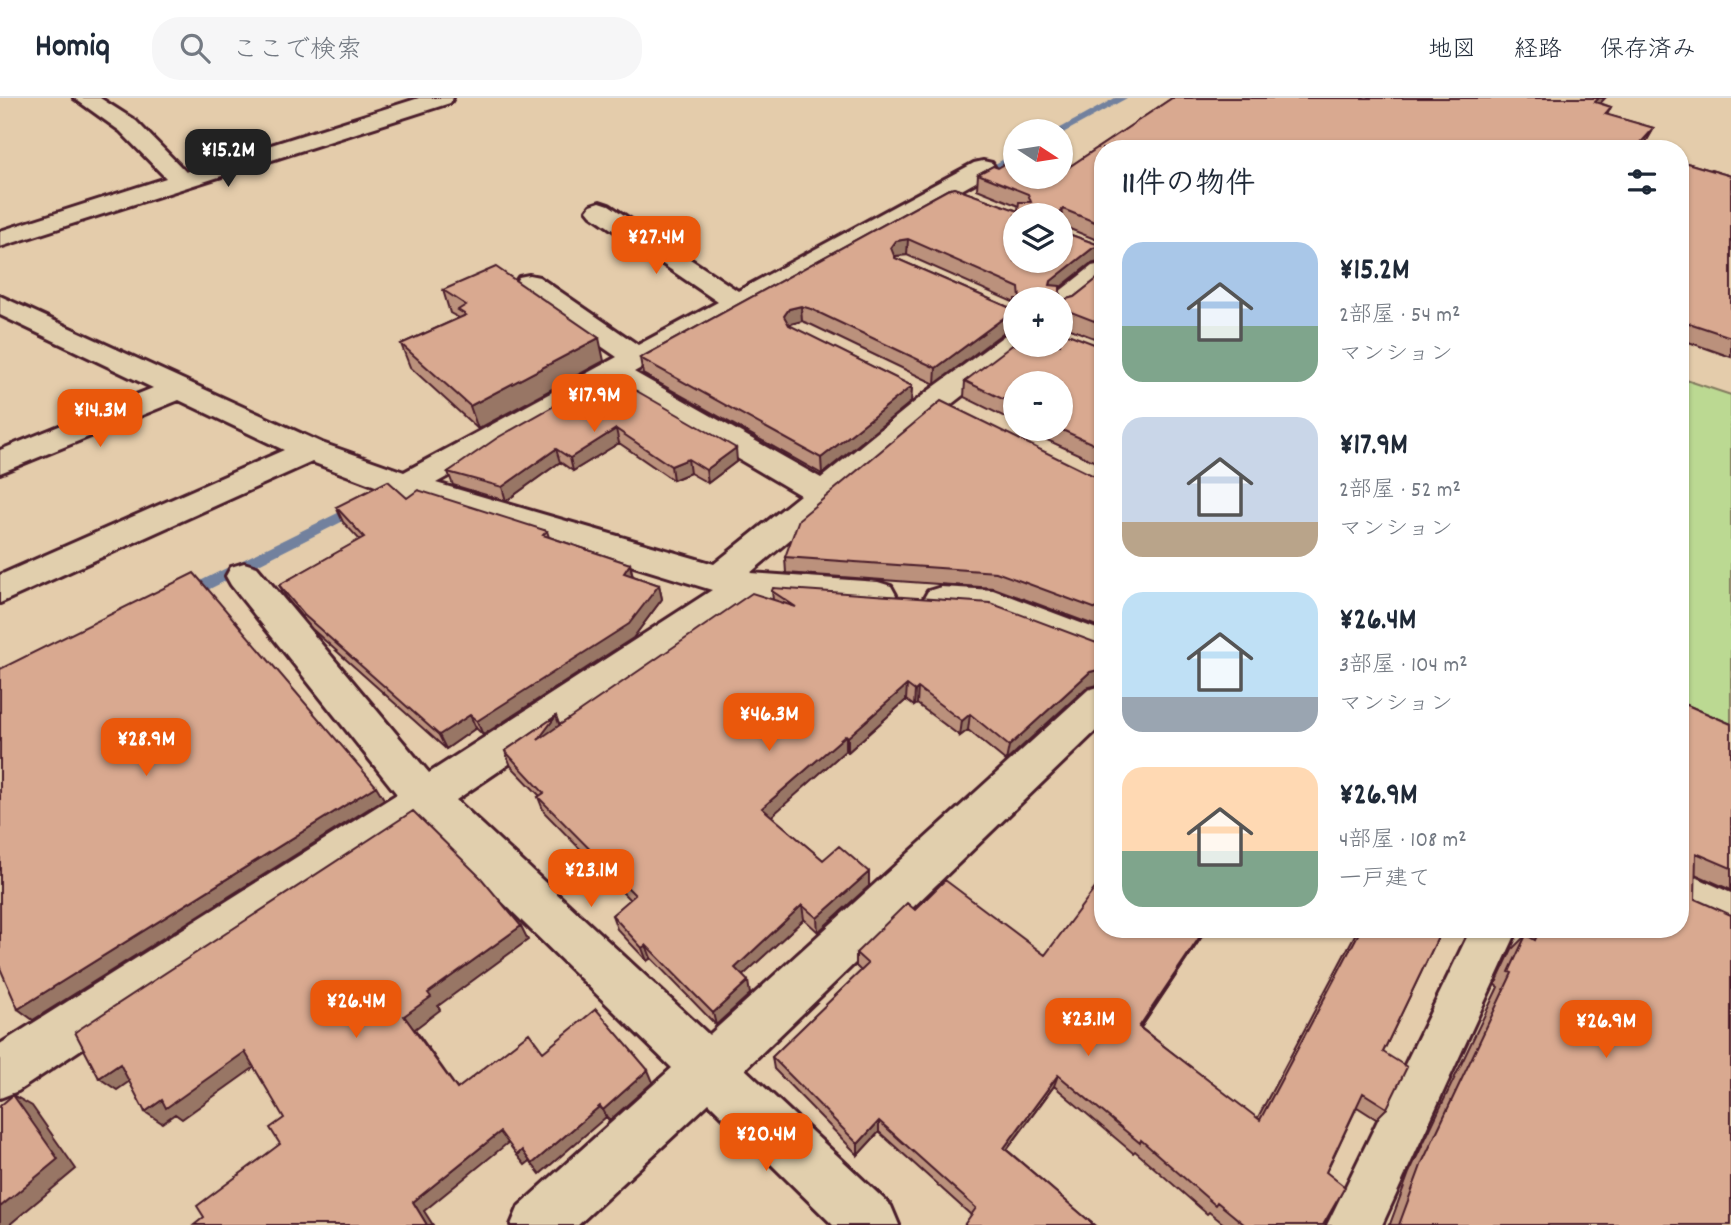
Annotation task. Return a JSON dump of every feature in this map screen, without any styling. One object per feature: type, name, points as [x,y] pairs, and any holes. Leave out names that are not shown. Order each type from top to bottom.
[{"type":"street","points":[[85,98],[128,125],[181,180]]},
{"type":"street","points":[[0,239],[442,98]]},
{"type":"street","points":[[406,485],[983,168]]},
{"type":"street","points":[[946,188],[981,202]]},
{"type":"street","points":[[600,210],[738,303]]},
{"type":"street","points":[[1073,289],[1094,263]]},
{"type":"street","points":[[529,283],[625,365],[822,493]]},
{"type":"street","points":[[0,304],[311,450],[406,485],[732,582],[993,603],[1094,643]]},
{"type":"street","points":[[0,1073],[425,798],[732,582],[822,493],[1003,350]]},
{"type":"street","points":[[0,462],[180,388]]},
{"type":"street","points":[[0,590],[311,450]]},
{"type":"street","points":[[244,576],[425,798],[872,1225]]},
{"type":"street","points":[[538,1225],[1094,708]]},
{"type":"street","points":[[1689,895],[1731,916]]},
{"type":"street","points":[[1354,1225],[1491,938]]},
{"type":"green space","points":[[1689,381],[1731,395],[1731,730],[1689,711]]},
{"type":"building","points":[[1172,98],[1599,98],[1595,102],[1611,107],[1605,114],[1654,128],[1643,140],[1109,140]]},
{"type":"building","points":[[1094,150],[1094,222],[1073,213],[1073,203],[1019,203],[1031,202],[1028,194],[1016,189],[1073,189],[1073,164]]},
{"type":"building","points":[[1689,164],[1731,176],[1731,337],[1689,323]]},
{"type":"building","points":[[1003,165],[1003,184],[978,174],[993,166],[998,168]]},
{"type":"building","points":[[954,188],[1003,206],[1003,273],[1061,273],[1050,285],[1060,287],[1017,287],[908,239],[896,241],[891,248],[895,258],[1003,305],[1003,318],[936,368],[811,309],[801,306],[789,309],[784,316],[789,325],[912,386],[821,458],[640,358],[947,190]]},
{"type":"building","points":[[1073,236],[1094,243],[1093,248],[1073,264]]},
{"type":"building","points":[[496,267],[599,338],[470,406],[401,344],[466,315],[458,310],[466,305],[443,290]]},
{"type":"building","points":[[1094,281],[1094,321],[1073,313],[1073,297]]},
{"type":"building","points":[[1073,336],[1094,344],[1094,444],[1073,435],[1073,371],[1003,371],[1003,399],[965,381],[1003,352],[1003,357],[1073,357]]},
{"type":"building","points":[[609,375],[736,448],[706,470],[688,459],[671,466],[616,429],[570,458],[556,449],[502,487],[448,472],[497,438]]},
{"type":"building","points":[[941,401],[1003,431],[1003,441],[1023,441],[1094,475],[1094,608],[996,572],[785,557],[799,519]]},
{"type":"building","points":[[388,481],[407,498],[418,490],[547,531],[543,535],[630,564],[624,573],[659,585],[629,624],[477,721],[470,715],[439,735],[304,615],[279,585],[364,537],[336,507]]},
{"type":"building","points":[[194,573],[376,786],[18,1009],[0,968],[0,669]]},
{"type":"building","points":[[773,588],[990,603],[1094,642],[1094,671],[1009,746],[970,714],[962,721],[918,688],[915,691],[907,685],[762,808],[823,860],[839,846],[869,872],[817,918],[802,905],[735,968],[748,981],[713,1013],[646,945],[642,948],[612,915],[635,895],[538,797],[544,793],[505,751],[556,716],[538,740],[752,593],[796,607],[772,591]]},
{"type":"building","points":[[1689,706],[1731,724],[1731,868],[1696,853],[1695,899],[1731,915],[1731,1225],[1399,1225],[1422,1163],[1512,973],[1509,972],[1525,938],[1689,938]]},
{"type":"building","points":[[413,811],[481,878],[521,926],[428,993],[431,997],[404,1016],[457,1089],[529,1033],[543,1052],[596,1009],[648,1070],[603,1110],[600,1106],[532,1164],[522,1150],[517,1155],[500,1132],[413,1202],[427,1225],[194,1225],[204,1217],[197,1206],[280,1144],[270,1128],[284,1118],[245,1052],[166,1108],[162,1100],[145,1112],[120,1064],[99,1078],[75,1032]]},
{"type":"building","points":[[945,880],[1045,955],[1094,890],[1094,938],[1199,938],[1139,1027],[1260,1120],[1356,938],[1438,938],[1383,1052],[1407,1067],[1387,1108],[1363,1093],[1326,1172],[1345,1187],[1323,1225],[1245,1225],[1217,1202],[1215,1205],[1141,1140],[1140,1143],[1058,1075],[1004,1148],[1094,1225],[964,1225],[976,1208],[879,1121],[858,1144],[772,1057],[868,964],[856,953],[907,903],[915,910]]},
{"type":"building","points":[[13,1095],[58,1159],[0,1207],[0,1106]]},
{"type":"waterway","points":[[1073,124],[1122,98]]},
{"type":"waterway","points":[[978,176],[1003,162]]},
{"type":"waterway","points":[[187,594],[358,508]]}]
